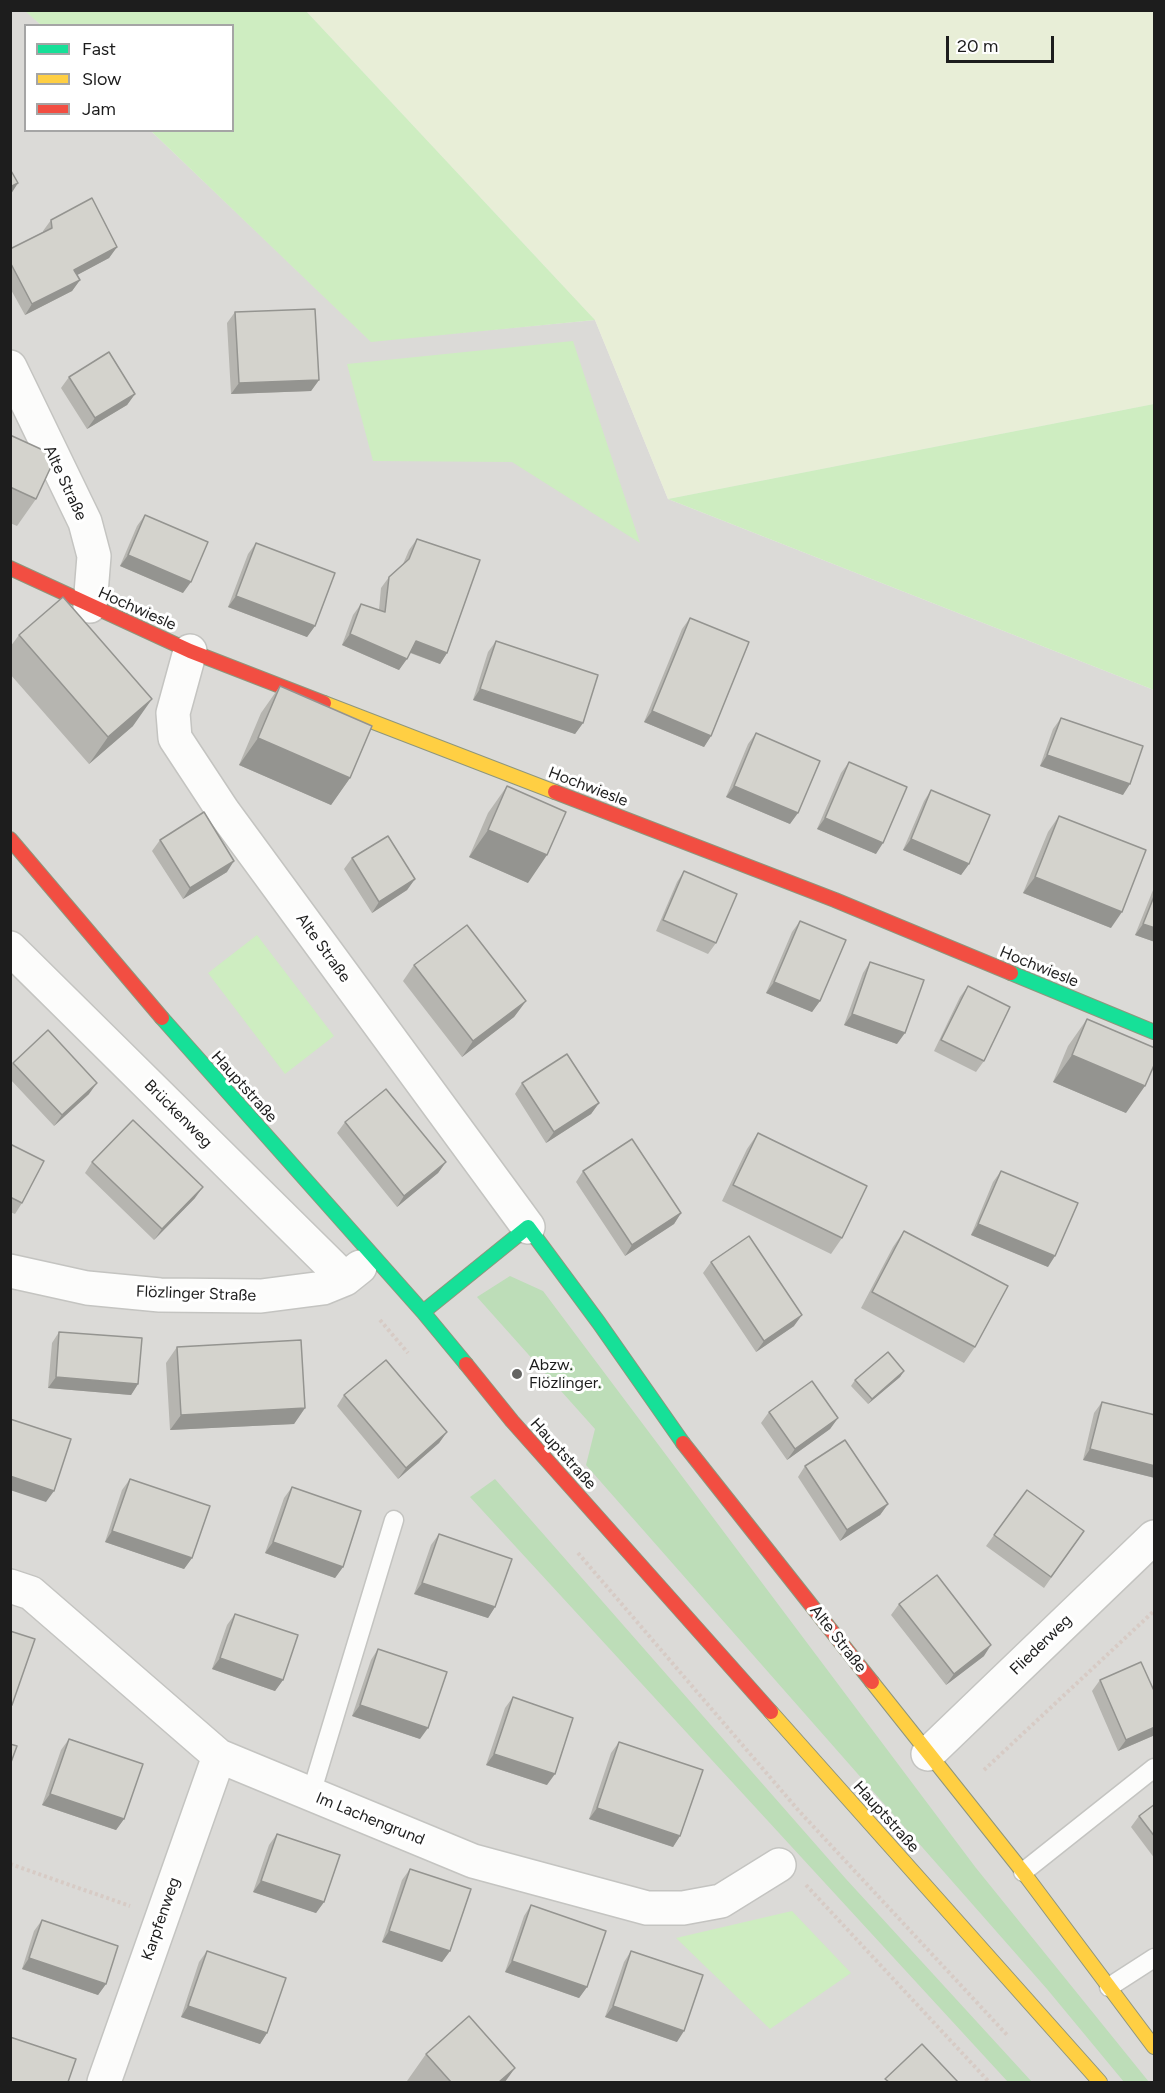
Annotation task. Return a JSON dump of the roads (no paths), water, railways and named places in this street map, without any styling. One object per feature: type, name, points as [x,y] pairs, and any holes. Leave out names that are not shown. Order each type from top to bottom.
[{"type":"street","name":"Alte Straße","points":[[10,367],[85,522],[94,556],[90,606]]},
{"type":"street","name":"Hochwiesle","points":[[10,568],[190,651],[835,900],[1155,1032]]},
{"type":"street","name":"Alte Straße","points":[[190,651],[173,713],[175,738],[223,812],[599,1323],[675,1433],[1023,1872],[1155,2047]]},
{"type":"street","name":"Hauptstraße","points":[[10,839],[213,1077],[423,1312],[512,1421],[1100,2082]]},
{"type":"street","name":"Brückenweg","points":[[10,948],[345,1279]]},
{"type":"street","points":[[423,1312],[528,1227]]},
{"type":"street","name":"Flözlinger Straße","points":[[10,1271],[87,1288],[160,1295],[261,1296],[322,1288],[345,1279],[373,1256]]},
{"type":"street","name":"Fliederweg","points":[[928,1754],[1155,1537]]},
{"type":"street","name":"Im Lachengrund","points":[[10,1586],[31,1593],[219,1756],[473,1861],[646,1908],[683,1908],[720,1901],[779,1865]]},
{"type":"street","name":"Karpfenweg","points":[[104,2082],[219,1756]]},
{"type":"lane","points":[[311,1794],[394,1520]]},
{"type":"lane","points":[[1023,1872],[1155,1768]]},
{"type":"lane","points":[[1109,1987],[1155,1958]]},
{"type":"place","name":"Abzw. Flözlinger.","points":[[517,1374]]}]
